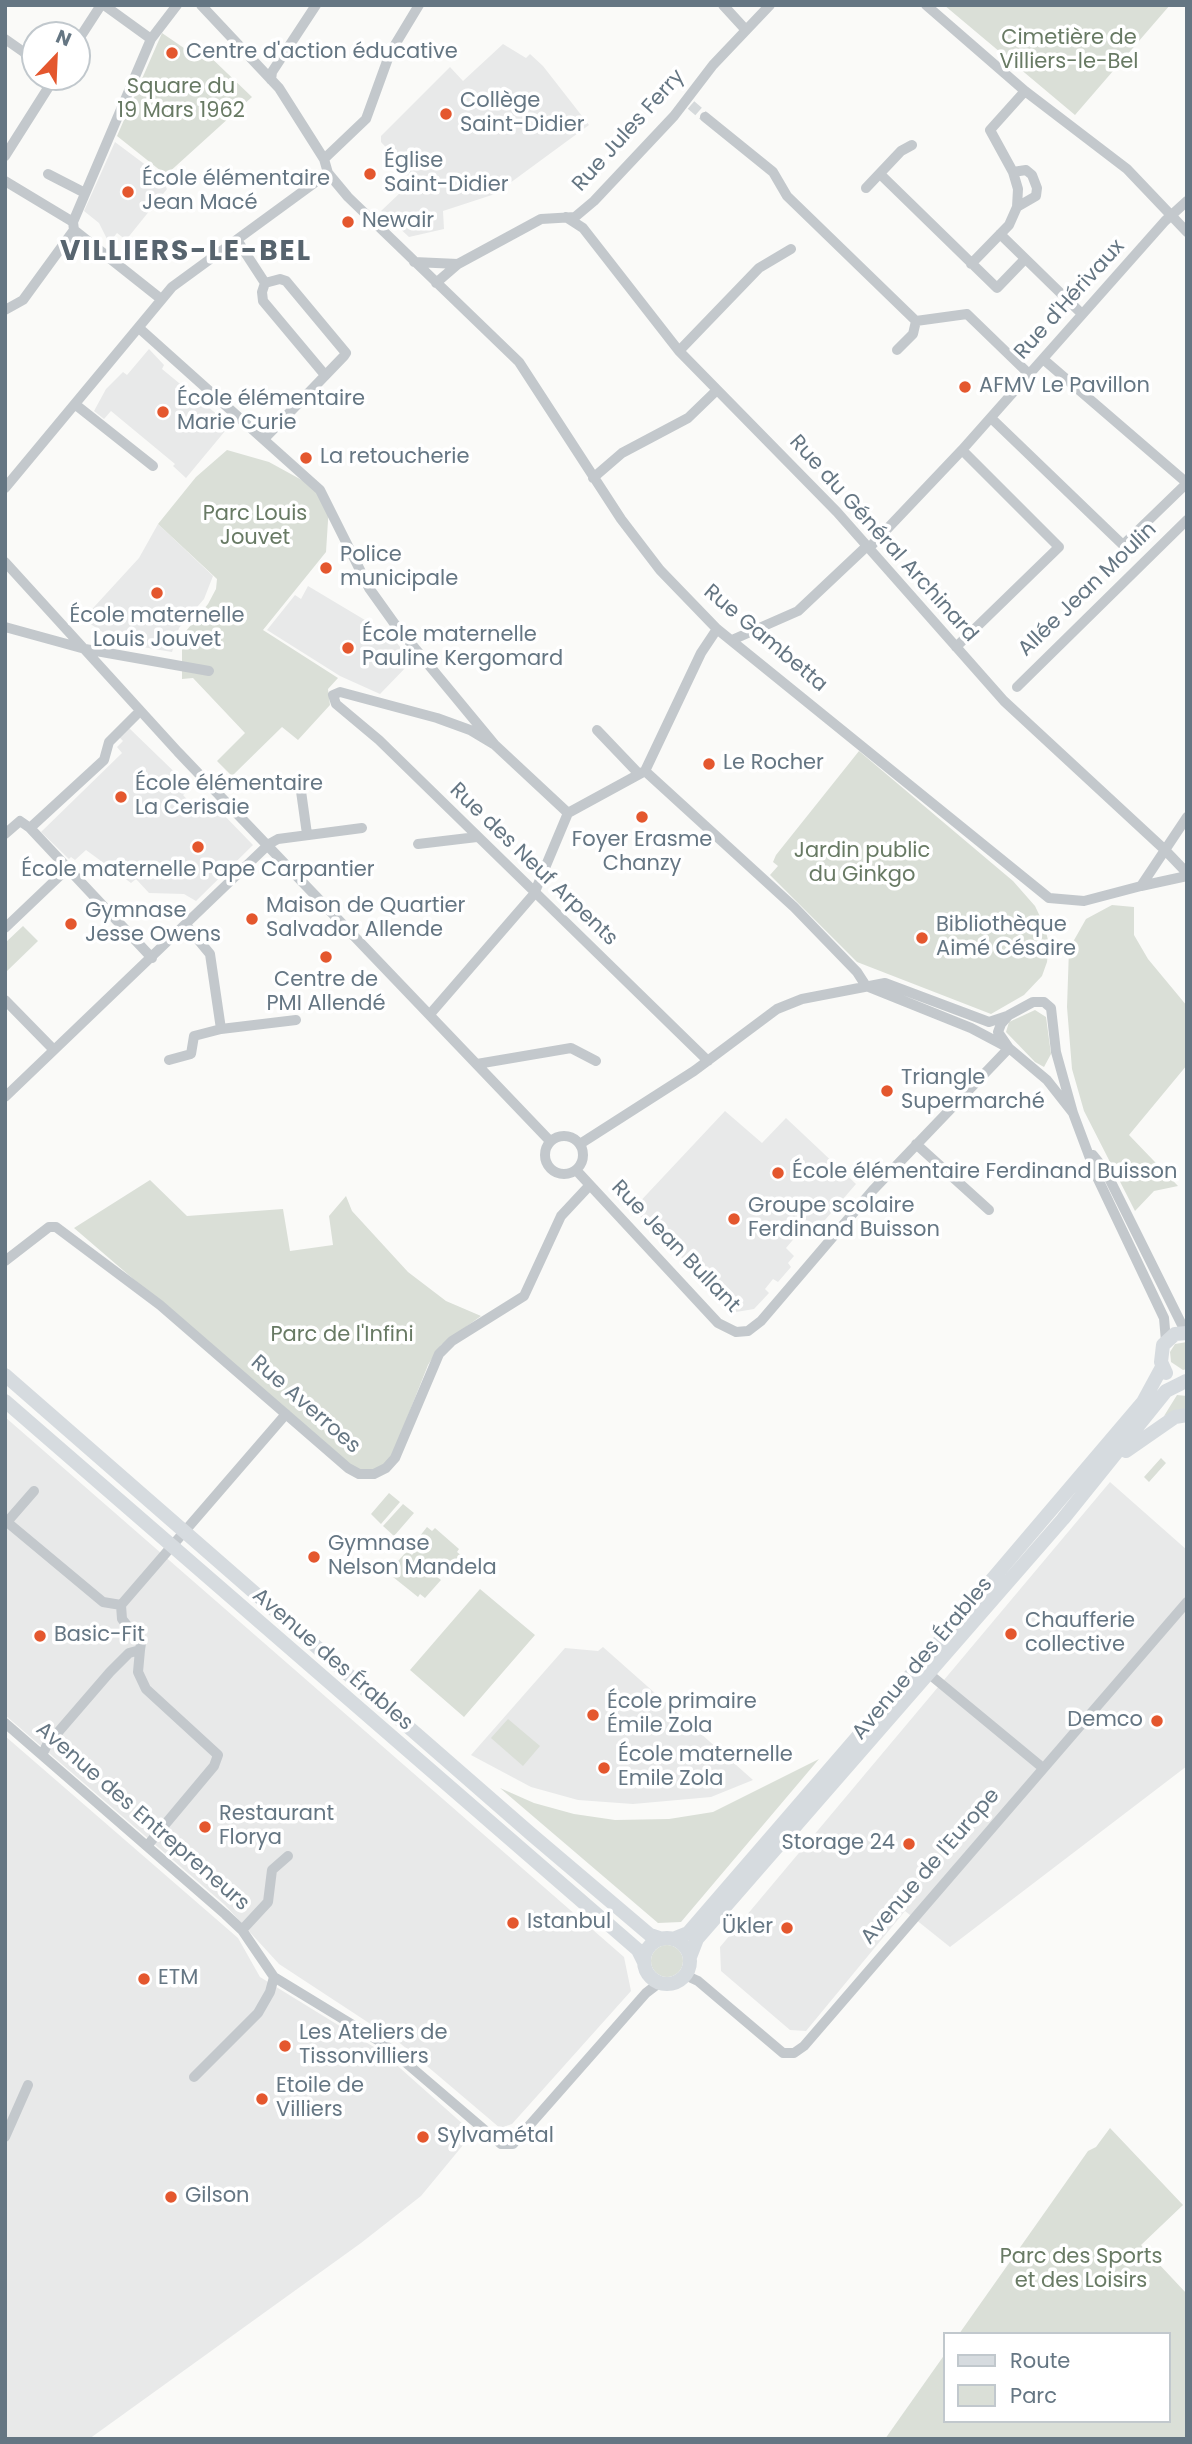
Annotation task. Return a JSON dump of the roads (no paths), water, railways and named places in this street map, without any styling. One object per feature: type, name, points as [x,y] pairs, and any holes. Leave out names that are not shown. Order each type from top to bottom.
[{"type":"main road","points":[[1186,1333],[1175,1334],[1166,1340],[1161,1350],[1162,1367],[1172,1378],[1186,1381]]},
{"type":"main road","name":"Avenue des Érables","points":[[5,1375],[531,1834],[650,1935],[667,1939],[688,1933],[1143,1402],[1162,1367]]},
{"type":"main road","name":"Avenue des Érables","points":[[1063,1519],[1166,1391],[1186,1381]]},
{"type":"main road","name":"Avenue des Érables","points":[[5,1401],[584,1902],[638,1950],[645,1962]]},
{"type":"main road","name":"Avenue des Érables","points":[[690,1957],[697,1939],[1063,1519],[1131,1447],[1175,1417],[1187,1415]]},
{"type":"main road","points":[[667,1939],[684,1946],[690,1957],[685,1976],[673,1983],[659,1983],[649,1974],[645,1962],[649,1947],[667,1939]]},
{"type":"street","points":[[91,22],[103,5],[151,39]]},
{"type":"street","points":[[5,310],[23,300],[74,226],[85,193],[151,39],[177,5]]},
{"type":"street","points":[[5,488],[161,299],[197,267],[328,173],[324,159],[271,80],[201,5]]},
{"type":"street","points":[[271,80],[272,72],[316,5]]},
{"type":"street","points":[[324,159],[366,119],[390,53],[419,5]]},
{"type":"street","points":[[723,5],[745,29]]},
{"type":"street","name":"Rue Jules Ferry","points":[[436,283],[458,264],[541,219],[575,217],[594,201],[688,103],[705,75],[770,5]]},
{"type":"street","points":[[926,5],[1025,92],[1127,169],[1187,232]]},
{"type":"street","points":[[5,39],[21,50]]},
{"type":"street","points":[[5,156],[46,91]]},
{"type":"street","points":[[971,264],[1009,225],[1017,207],[1018,189],[1013,172],[990,130],[1025,92]]},
{"type":"street","points":[[705,117],[773,172],[787,196],[916,321]]},
{"type":"street","points":[[866,188],[901,151],[912,145]]},
{"type":"street","points":[[1013,172],[1026,170],[1032,175],[1037,188],[1036,195],[1017,207]]},
{"type":"street","name":"Rue Gambetta","points":[[328,173],[436,283],[519,362],[593,478],[660,570],[716,629],[1049,898],[1084,901],[1187,875]]},
{"type":"street","points":[[48,174],[85,193]]},
{"type":"street","points":[[880,174],[997,288],[1025,259]]},
{"type":"street","points":[[5,181],[74,226],[161,299]]},
{"type":"street","name":"Rue d'Hérivaux","points":[[732,640],[798,611],[868,547],[962,450],[1171,215],[1187,201]]},
{"type":"street","name":"Rue du Général Archinard","points":[[566,217],[583,228],[679,351],[868,547],[1004,701],[1166,850],[1187,875]]},
{"type":"street","points":[[1000,234],[1082,314]]},
{"type":"street","points":[[237,240],[265,283]]},
{"type":"street","points":[[679,351],[759,268],[791,249]]},
{"type":"street","points":[[415,262],[458,264]]},
{"type":"street","points":[[264,439],[344,356],[344,348],[286,281],[280,279],[265,283]]},
{"type":"street","points":[[265,283],[263,301],[325,375]]},
{"type":"street","points":[[916,321],[967,314],[1029,374]]},
{"type":"street","points":[[897,350],[913,334],[916,321]]},
{"type":"street","points":[[139,328],[320,490],[377,601],[495,745],[568,813]]},
{"type":"street","points":[[991,418],[1122,545],[1187,483],[1043,359]]},
{"type":"street","points":[[593,478],[622,453],[688,418],[717,390]]},
{"type":"street","points":[[76,405],[153,466]]},
{"type":"street","points":[[956,647],[1059,547],[962,450]]},
{"type":"street","name":"Allée Jean Moulin","points":[[1017,687],[1187,520]]},
{"type":"street","points":[[5,562],[197,772],[270,844],[550,1141]]},
{"type":"street","points":[[5,627],[85,649],[209,671]]},
{"type":"street","points":[[431,1013],[534,894],[568,813],[642,772],[701,653],[716,629]]},
{"type":"street","name":"Rue des Neuf Arpents","points":[[495,745],[470,730],[437,718],[344,693],[334,695],[336,704],[379,740],[708,1061]]},
{"type":"street","points":[[30,828],[104,760],[109,742],[136,715]]},
{"type":"street","points":[[597,730],[794,907],[857,972],[866,986],[971,1027],[1009,1048],[1047,1080],[1073,1113]]},
{"type":"street","points":[[300,784],[307,834]]},
{"type":"street","points":[[1141,886],[1187,817]]},
{"type":"street","points":[[5,834],[20,821],[30,828],[152,958]]},
{"type":"street","points":[[5,1097],[270,844],[278,839],[362,828]]},
{"type":"street","points":[[418,844],[477,837]]},
{"type":"street","points":[[5,928],[68,868]]},
{"type":"street","points":[[186,925],[210,954],[221,1029]]},
{"type":"street","points":[[580,1144],[708,1061],[789,1003],[885,983],[989,1022],[1039,1000],[1051,1008],[1056,1052],[1073,1113],[1097,1177],[1164,1318],[1166,1340]]},
{"type":"street","points":[[5,1000],[54,1050]]},
{"type":"street","points":[[1009,1015],[998,1028],[1009,1048]]},
{"type":"street","points":[[169,1060],[191,1054],[194,1036],[221,1029],[296,1020]]},
{"type":"street","points":[[477,1065],[571,1048],[596,1061]]},
{"type":"street","name":"Rue Jean Bullant","points":[[576,1170],[718,1323],[742,1333],[761,1321],[845,1221],[1009,1048]]},
{"type":"street","points":[[566,1136],[580,1144],[583,1161],[576,1170],[564,1175],[552,1171],[544,1153],[550,1141],[566,1136]]},
{"type":"street","points":[[916,1144],[989,1210]]},
{"type":"street","points":[[1087,1147],[1105,1170],[1186,1333]]},
{"type":"street","name":"Rue Averroes","points":[[5,1261],[49,1227],[56,1227],[160,1305],[325,1448],[359,1474],[374,1474],[386,1468],[401,1446],[439,1354],[452,1341],[524,1296],[557,1222],[589,1186]]},
{"type":"street","points":[[147,1846],[215,1766],[218,1755],[146,1689],[138,1672],[138,1635],[122,1619],[121,1605],[286,1414]]},
{"type":"street","points":[[34,1491],[7,1522],[103,1602],[121,1605]]},
{"type":"street","name":"Avenue de l'Europe","points":[[685,1976],[698,1981],[783,2053],[794,2053],[804,2046],[1187,1602]]},
{"type":"street","points":[[42,1755],[47,1745],[110,1672],[129,1653],[140,1650]]},
{"type":"street","points":[[928,1673],[1043,1768]]},
{"type":"street","name":"Avenue des Entrepreneurs","points":[[5,1723],[242,1930],[274,1977],[384,2043],[501,2144],[513,2144],[646,1993],[659,1983]]},
{"type":"street","points":[[242,1930],[268,1902],[272,1870],[288,1856]]},
{"type":"street","points":[[194,2077],[258,2013],[270,1992],[274,1977]]},
{"type":"street","points":[[5,2137],[28,2085]]},
{"type":"tunnel","points":[[691,105],[705,117]]},
{"type":"place","name":"Centre d'action éducative","points":[[172,53]]},
{"type":"place","name":"Collège Saint-Didier","points":[[446,114]]},
{"type":"place","name":"Église Saint-Didier","points":[[370,174]]},
{"type":"place","name":"École élémentaire Jean Macé","points":[[128,192]]},
{"type":"place","name":"Newair","points":[[348,222]]},
{"type":"place","name":"AFMV Le Pavillon","points":[[965,387]]},
{"type":"place","name":"École élémentaire Marie Curie","points":[[163,412]]},
{"type":"place","name":"La retoucherie","points":[[306,458]]},
{"type":"place","name":"Police municipale","points":[[326,568]]},
{"type":"place","name":"École maternelle Louis Jouvet","points":[[157,593]]},
{"type":"place","name":"École maternelle Pauline Kergomard","points":[[348,648]]},
{"type":"place","name":"Le Rocher","points":[[709,764]]},
{"type":"place","name":"École élémentaire La Cerisaie","points":[[121,797]]},
{"type":"place","name":"Foyer Erasme Chanzy","points":[[642,817]]},
{"type":"place","name":"École maternelle Pape Carpantier","points":[[198,847]]},
{"type":"place","name":"Maison de Quartier Salvador Allende","points":[[252,919]]},
{"type":"place","name":"Gymnase Jesse Owens","points":[[71,924]]},
{"type":"place","name":"Bibliothèque Aimé Césaire","points":[[922,938]]},
{"type":"place","name":"Centre de PMI Allendé","points":[[326,957]]},
{"type":"place","name":"Triangle Supermarché","points":[[887,1091]]},
{"type":"place","name":"École élémentaire Ferdinand Buisson","points":[[778,1173]]},
{"type":"place","name":"Groupe scolaire Ferdinand Buisson","points":[[734,1219]]},
{"type":"place","name":"Gymnase Nelson Mandela","points":[[314,1557]]},
{"type":"place","name":"Chaufferie collective","points":[[1011,1634]]},
{"type":"place","name":"Basic-Fit","points":[[40,1636]]},
{"type":"place","name":"École primaire Émile Zola","points":[[593,1715]]},
{"type":"place","name":"Demco","points":[[1157,1721]]},
{"type":"place","name":"École maternelle Emile Zola","points":[[604,1768]]},
{"type":"place","name":"Restaurant Florya","points":[[205,1827]]},
{"type":"place","name":"Storage 24","points":[[909,1844]]},
{"type":"place","name":"Istanbul","points":[[513,1923]]},
{"type":"place","name":"Ükler","points":[[787,1928]]},
{"type":"place","name":"ETM","points":[[144,1979]]},
{"type":"place","name":"Les Ateliers de Tissonvilliers","points":[[285,2046]]},
{"type":"place","name":"Etoile de Villiers","points":[[262,2099]]},
{"type":"place","name":"Sylvamétal","points":[[423,2137]]},
{"type":"place","name":"Gilson","points":[[171,2197]]},
{"type":"district","name":"VILLIERS-LE-BEL","points":[[186,253]]},
{"type":"park label","name":"Cimetière de Villiers-le-Bel","points":[[1069,51]]},
{"type":"park label","name":"Square du 19 Mars 1962","points":[[181,100]]},
{"type":"park label","name":"Parc Louis Jouvet","points":[[255,527]]},
{"type":"park label","name":"Jardin public du Ginkgo","points":[[862,864]]},
{"type":"park label","name":"Parc de l'Infini","points":[[342,1336]]},
{"type":"park label","name":"Parc des Sports et des Loisirs","points":[[1081,2270]]}]
